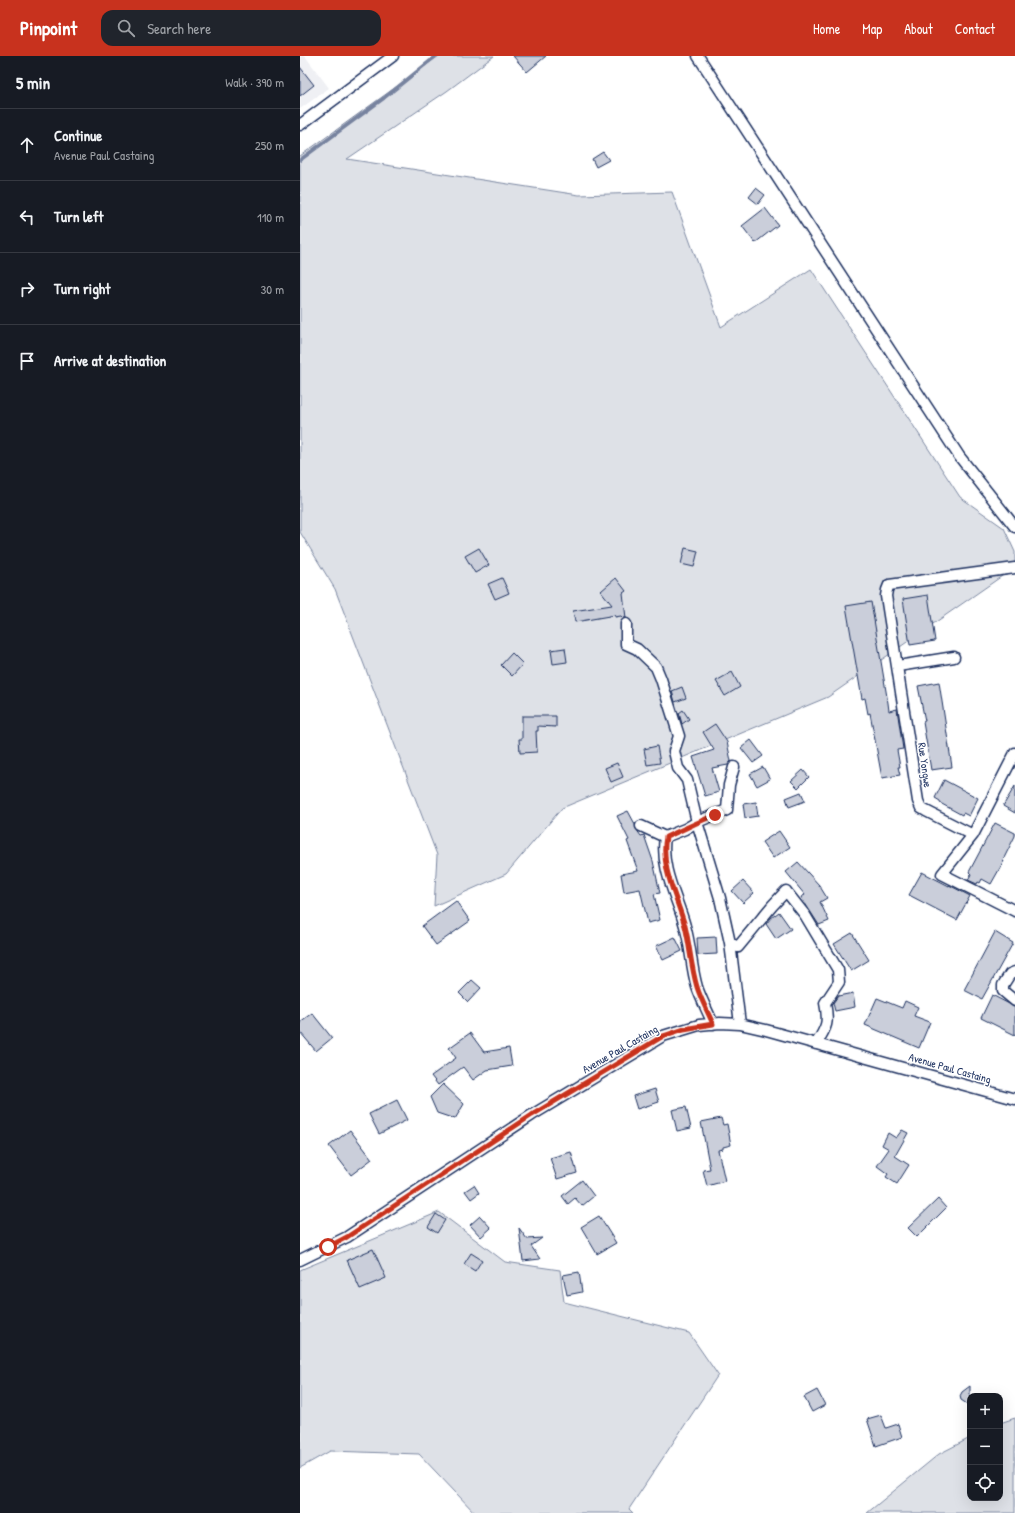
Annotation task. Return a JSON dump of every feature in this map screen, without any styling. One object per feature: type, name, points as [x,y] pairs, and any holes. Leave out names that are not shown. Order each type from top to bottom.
[{"type":"street","points":[[300,125],[393,56]]},
{"type":"street","points":[[698,56],[959,456],[1015,528]]},
{"type":"street","name":"Rue Yongwe","points":[[973,835],[921,808],[917,794],[886,596],[889,585],[1015,568]]},
{"type":"street","points":[[626,624],[626,644],[637,649],[656,667],[679,736],[674,751],[678,768],[687,780],[697,822],[720,898],[730,943],[740,1024]]},
{"type":"street","points":[[898,666],[954,657]]},
{"type":"street","points":[[1015,753],[973,835],[942,874],[1015,911]]},
{"type":"street","points":[[641,826],[666,837],[727,810],[729,785],[734,767]]},
{"type":"street","points":[[666,837],[664,849],[670,882],[685,928],[689,954],[697,987],[713,1024]]},
{"type":"street","points":[[730,943],[738,947],[786,891],[805,915],[838,970],[839,982],[825,1003],[828,1017],[826,1029],[816,1044]]},
{"type":"street","points":[[1015,972],[1010,974],[1003,985],[1003,991],[1015,1001]]},
{"type":"street","name":"Avenue Paul Castaing","points":[[300,1260],[347,1237],[532,1115],[663,1036],[684,1029],[713,1024],[740,1024],[1015,1099]]},
{"type":"shaded area","points":[[300,56],[305,56],[329,88],[300,109]]},
{"type":"shaded area","points":[[439,56],[494,56],[447,91],[347,159],[579,195],[672,192],[721,327],[811,269],[960,497],[1004,528],[1015,552],[1015,567],[828,697],[562,808],[506,874],[434,906],[437,855],[335,589],[300,532],[300,156]]},
{"type":"shaded area","points":[[439,1212],[505,1262],[560,1270],[564,1302],[689,1333],[718,1375],[629,1509],[633,1513],[475,1513],[419,1454],[330,1451],[300,1468],[300,1270]]},
{"type":"shaded area","points":[[1015,1418],[1015,1513],[867,1513],[939,1454],[967,1440],[967,1501],[1003,1501],[1003,1422]]},
{"type":"building","points":[[513,56],[546,56],[527,72]]},
{"type":"building","points":[[300,67],[314,85],[300,96]]},
{"type":"building","points":[[603,152],[609,160],[596,167],[592,159]]},
{"type":"building","points":[[756,188],[765,195],[758,204],[749,197]]},
{"type":"building","points":[[765,208],[778,225],[755,243],[742,226]]},
{"type":"building","points":[[479,548],[489,565],[475,573],[465,556]]},
{"type":"building","points":[[685,548],[698,551],[694,567],[681,564]]},
{"type":"building","points":[[502,578],[509,593],[495,599],[488,584]]},
{"type":"building","points":[[616,578],[626,591],[623,593],[626,618],[621,616],[615,617],[615,615],[575,622],[573,611],[612,605],[601,591]]},
{"type":"building","points":[[928,595],[935,641],[910,645],[903,599]]},
{"type":"building","points":[[871,602],[889,711],[897,709],[903,749],[897,750],[900,775],[882,778],[870,713],[868,714],[865,698],[862,699],[846,606]]},
{"type":"building","points":[[565,648],[567,662],[553,664],[551,650]]},
{"type":"building","points":[[512,653],[523,664],[512,676],[501,665]]},
{"type":"building","points":[[732,672],[740,687],[725,696],[716,681]]},
{"type":"building","points":[[939,682],[952,767],[931,770],[923,722],[925,721],[918,686]]},
{"type":"building","points":[[682,687],[686,698],[675,702],[672,691]]},
{"type":"building","points":[[683,710],[689,719],[682,724],[679,713]]},
{"type":"building","points":[[522,716],[556,716],[556,727],[538,726],[538,731],[536,731],[537,752],[520,753],[519,739],[522,739]]},
{"type":"building","points":[[715,724],[727,742],[731,761],[728,765],[712,768],[719,792],[705,796],[693,757],[714,750],[703,732]]},
{"type":"building","points":[[751,740],[763,756],[753,763],[741,748]]},
{"type":"building","points":[[657,746],[660,763],[647,765],[644,749]]},
{"type":"building","points":[[617,763],[623,777],[611,782],[605,768]]},
{"type":"building","points":[[763,767],[770,779],[757,786],[750,774]]},
{"type":"building","points":[[803,770],[809,777],[798,788],[791,781]]},
{"type":"building","points":[[944,780],[978,798],[969,816],[963,813],[962,815],[940,803],[940,801],[935,798]]},
{"type":"building","points":[[1015,786],[1015,813],[1003,806]]},
{"type":"building","points":[[801,792],[805,801],[789,807],[786,798]]},
{"type":"building","points":[[756,802],[758,816],[745,818],[743,804]]},
{"type":"building","points":[[628,811],[636,829],[641,836],[644,835],[653,861],[660,893],[654,894],[660,920],[648,923],[640,889],[624,892],[621,874],[638,871],[627,841],[629,840],[617,816]]},
{"type":"building","points":[[995,823],[1015,833],[1015,836],[1003,860],[1004,861],[991,884],[982,879],[980,883],[978,882],[977,884],[968,880],[971,874],[969,872]]},
{"type":"building","points":[[779,831],[790,847],[773,858],[762,842]]},
{"type":"building","points":[[798,862],[819,885],[827,898],[820,902],[829,921],[819,925],[801,897],[805,895],[786,872]]},
{"type":"building","points":[[922,872],[970,896],[957,920],[909,895]]},
{"type":"building","points":[[743,881],[754,893],[743,903],[732,891]]},
{"type":"building","points":[[456,901],[470,921],[436,945],[422,926]]},
{"type":"building","points":[[779,912],[791,929],[776,939],[766,924]]},
{"type":"building","points":[[995,932],[1013,943],[982,999],[964,990]]},
{"type":"building","points":[[852,933],[869,960],[851,971],[834,944]]},
{"type":"building","points":[[675,937],[682,951],[663,960],[656,946]]},
{"type":"building","points":[[716,937],[717,954],[698,955],[697,938]]},
{"type":"building","points":[[472,980],[481,988],[468,1002],[459,993]]},
{"type":"building","points":[[853,993],[855,1007],[835,1011],[833,1003],[838,996]]},
{"type":"building","points":[[992,995],[1015,1007],[1015,1035],[981,1018]]},
{"type":"building","points":[[877,998],[902,1008],[905,1001],[918,1007],[914,1016],[930,1022],[919,1048],[865,1025]]},
{"type":"building","points":[[312,1013],[332,1038],[316,1051],[300,1032],[300,1022]]},
{"type":"building","points":[[470,1033],[484,1052],[509,1048],[512,1066],[487,1070],[473,1080],[463,1067],[438,1085],[431,1076],[456,1058],[449,1048]]},
{"type":"building","points":[[443,1084],[464,1104],[455,1119],[437,1113],[430,1097]]},
{"type":"building","points":[[655,1089],[659,1102],[637,1109],[633,1096]]},
{"type":"building","points":[[397,1100],[407,1120],[379,1134],[369,1114]]},
{"type":"building","points":[[686,1107],[691,1128],[677,1131],[672,1110]]},
{"type":"building","points":[[721,1118],[723,1125],[727,1124],[731,1145],[718,1150],[725,1181],[707,1186],[703,1170],[710,1169],[701,1122]]},
{"type":"building","points":[[350,1130],[372,1159],[351,1175],[329,1146]]},
{"type":"building","points":[[902,1130],[908,1133],[895,1156],[909,1165],[897,1184],[886,1177],[888,1174],[877,1166],[889,1149],[882,1145],[888,1133],[896,1138]]},
{"type":"building","points":[[571,1152],[577,1173],[557,1179],[550,1158]]},
{"type":"building","points":[[582,1180],[594,1196],[582,1206],[575,1198],[568,1204],[562,1196]]},
{"type":"building","points":[[474,1185],[479,1193],[471,1199],[465,1191]]},
{"type":"building","points":[[938,1199],[946,1208],[917,1237],[908,1228]]},
{"type":"building","points":[[436,1214],[445,1220],[437,1233],[428,1227]]},
{"type":"building","points":[[480,1216],[491,1228],[481,1237],[470,1225]]},
{"type":"building","points":[[599,1216],[616,1243],[597,1254],[581,1227]]},
{"type":"building","points":[[519,1228],[527,1239],[542,1238],[531,1246],[540,1259],[523,1261]]},
{"type":"building","points":[[373,1249],[386,1278],[360,1289],[347,1260]]},
{"type":"building","points":[[471,1253],[482,1260],[475,1271],[464,1264]]},
{"type":"building","points":[[579,1272],[582,1292],[567,1295],[563,1275]]},
{"type":"building","points":[[970,1386],[970,1393],[967,1393],[967,1404],[961,1400],[960,1396],[962,1392]]},
{"type":"building","points":[[817,1390],[825,1405],[812,1412],[804,1397]]},
{"type":"building","points":[[881,1415],[886,1428],[898,1424],[902,1437],[876,1446],[867,1419]]},
{"type":"waterway","points":[[300,160],[384,98],[436,56]]},
{"type":"route","points":[[328,1247],[347,1237],[532,1115],[663,1036],[699,1025],[713,1024],[697,987],[689,954],[685,928],[670,882],[664,849],[666,837],[715,815]]}]
